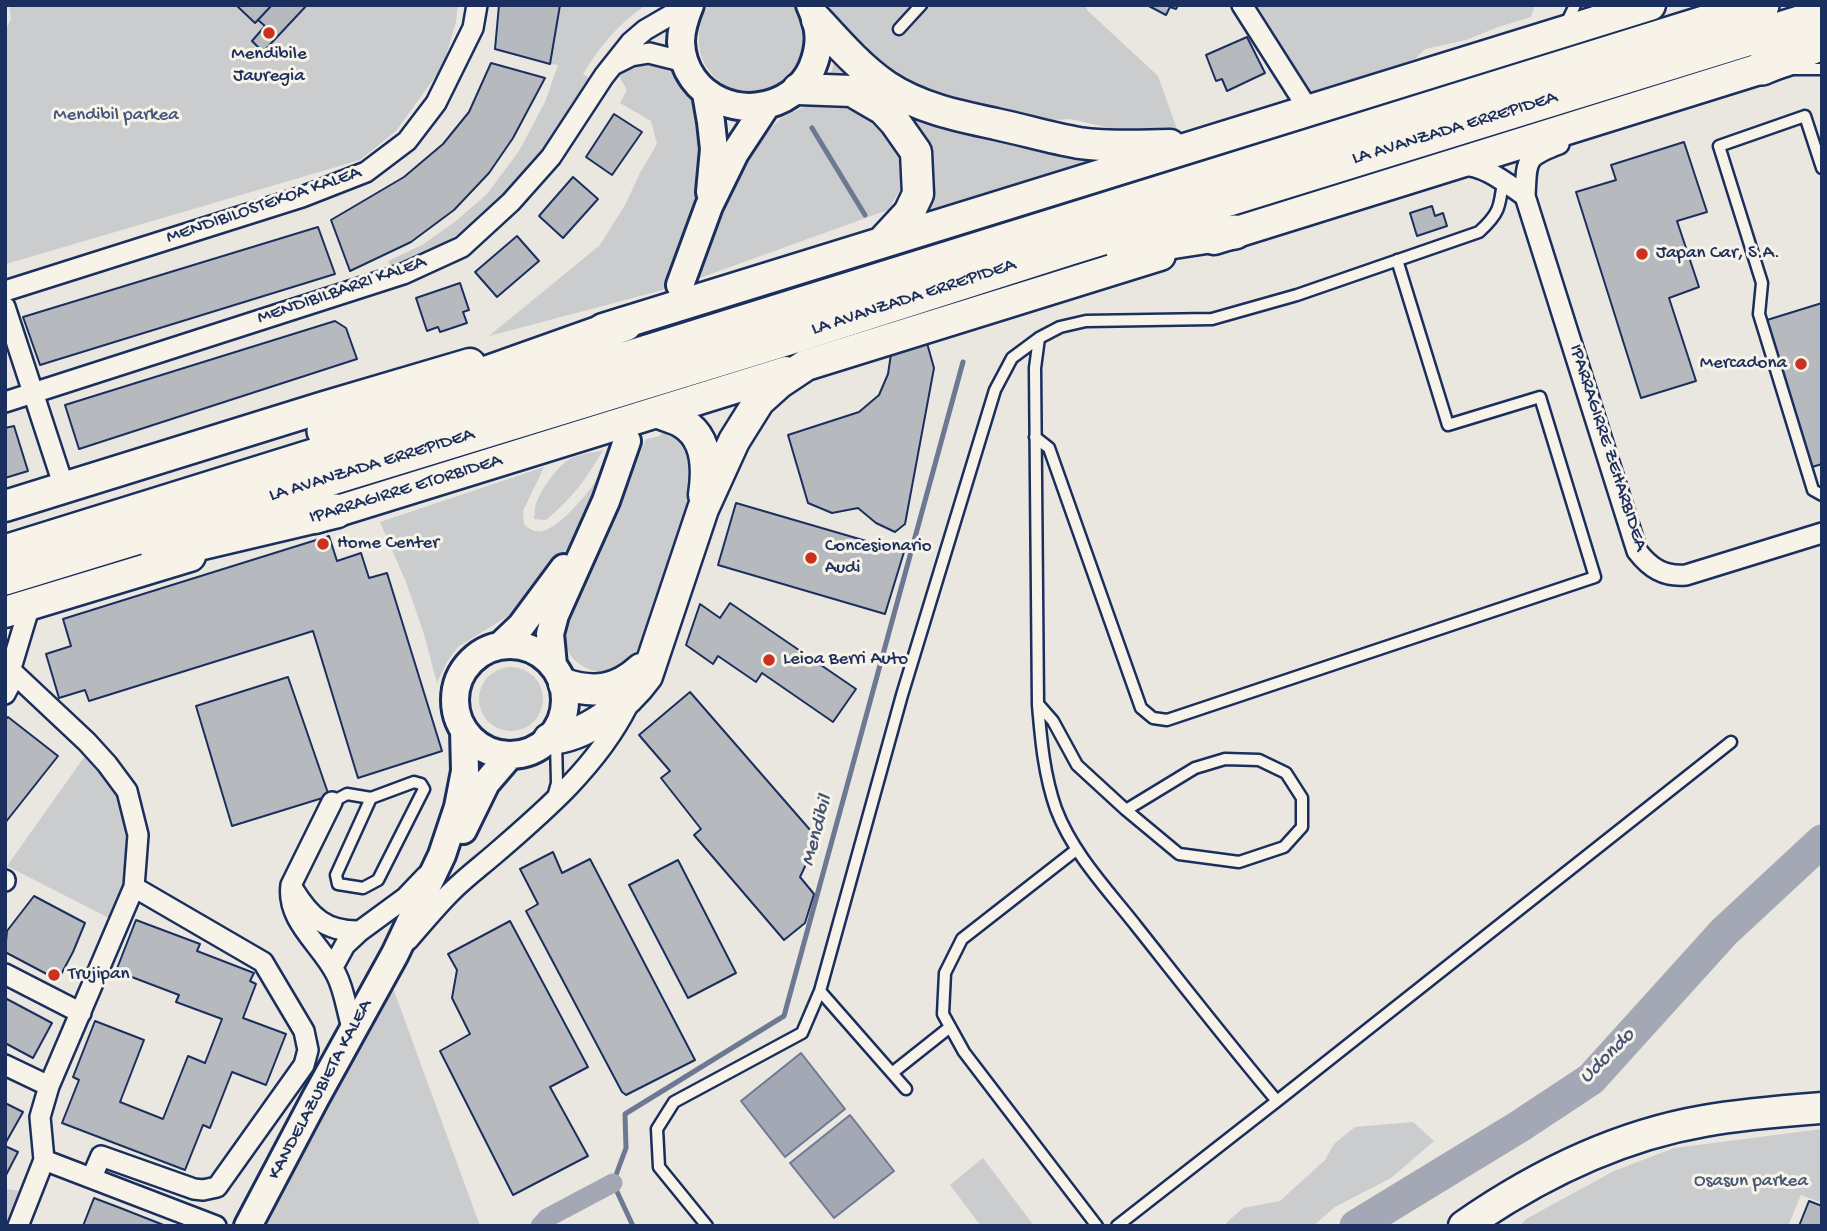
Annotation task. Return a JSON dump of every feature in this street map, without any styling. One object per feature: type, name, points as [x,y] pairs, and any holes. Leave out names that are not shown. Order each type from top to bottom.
[{"type":"highway","name":"LA AVANZADA ERREPIDEA","points":[[5,552],[1762,5]]},
{"type":"highway","name":"LA AVANZADA ERREPIDEA","points":[[5,578],[776,342],[1070,248],[1822,16]]},
{"type":"highway","points":[[1762,68],[1822,43]]},
{"type":"highway","points":[[776,342],[1144,246],[1235,232]]},
{"type":"highway","points":[[5,543],[52,523],[299,440],[625,324]]},
{"type":"highway","points":[[16,607],[336,511]]},
{"type":"main road","points":[[5,506],[492,357],[625,324],[1650,5]]},
{"type":"main road","points":[[813,13],[846,51],[885,86],[908,99],[952,115],[1082,143],[1147,146],[1209,142]]},
{"type":"main road","name":"IPARRAGIRRE ETORBIDEA","points":[[336,511],[1822,50]]},
{"type":"main road","points":[[798,89],[852,91],[883,109],[916,152],[918,194],[909,213],[883,242]]},
{"type":"main road","points":[[554,736],[592,726],[635,692],[647,676],[703,509],[734,440],[760,401],[779,383],[806,366]]},
{"type":"main road","points":[[657,412],[684,423],[701,442],[706,461],[703,509]]},
{"type":"main road","points":[[558,674],[589,691],[609,688],[638,672],[654,657]]},
{"type":"main road","points":[[1464,1226],[1495,1204],[1544,1176],[1601,1150],[1648,1134],[1704,1121],[1822,1108]]},
{"type":"main road","points":[[1504,1226],[1508,1217],[1544,1176]]},
{"type":"street","name":"MENDIBILOSTEKOA KALEA","points":[[5,291],[302,197],[366,172],[407,141],[436,103],[473,28],[477,5]]},
{"type":"street","points":[[689,5],[682,23],[681,43],[685,62],[693,79],[706,93],[724,103],[744,108],[766,106],[783,100],[798,89],[810,74],[817,57],[819,38],[813,13]]},
{"type":"street","name":"MENDIBILBARRI KALEA","points":[[5,402],[403,274],[462,247],[511,202],[551,157],[604,76],[631,42],[645,30],[689,5]]},
{"type":"street","points":[[1242,5],[1310,112]]},
{"type":"street","points":[[614,64],[631,56],[649,53],[685,62]]},
{"type":"street","points":[[706,93],[714,149],[709,206]]},
{"type":"street","points":[[1525,196],[1527,164],[1535,154],[1677,94]]},
{"type":"street","points":[[680,285],[709,206],[735,153],[766,106]]},
{"type":"street","points":[[1450,165],[1471,165],[1486,171],[1525,196]]},
{"type":"street","name":"IPARRAGIRRE ZEHARBIDEA","points":[[1525,196],[1637,551],[1646,563],[1672,576],[1686,575],[1822,533]]},
{"type":"street","points":[[5,307],[64,487]]},
{"type":"street","points":[[558,674],[545,656],[524,646],[501,645],[490,648],[470,662],[457,683],[455,707],[458,719],[472,740],[496,754],[510,755],[531,751],[554,736],[565,708],[550,634],[555,615],[606,501],[627,441]]},
{"type":"street","points":[[501,645],[521,626],[556,580],[606,501]]},
{"type":"street","points":[[5,642],[16,607]]},
{"type":"street","points":[[5,694],[16,607]]},
{"type":"street","points":[[10,669],[107,764],[127,791],[138,835],[134,887],[49,1087],[40,1117],[44,1160],[18,1226]]},
{"type":"street","points":[[395,954],[451,892],[551,804],[579,775],[605,744],[635,692]]},
{"type":"street","name":"KANDELAZUBIETA KALEA","points":[[248,1226],[395,954],[442,855],[458,807],[465,771],[464,730]]},
{"type":"street","name":"KANDELAZUBIETA KALEA","points":[[395,954],[433,896],[486,783],[510,755]]},
{"type":"street","points":[[332,802],[291,885],[290,896],[292,908],[304,929],[335,973],[353,1031]]},
{"type":"street","points":[[335,973],[345,945],[405,898],[442,855]]},
{"type":"street","points":[[291,885],[307,908],[327,926],[360,931]]},
{"type":"street","name":"KANDELAZUBIETA KALEA","points":[[92,1177],[101,1156],[194,1189],[217,1187],[304,1065],[307,1050],[304,1031],[263,962],[134,887]]},
{"type":"street","points":[[335,973],[355,988],[373,995]]},
{"type":"street","points":[[5,974],[81,1013]]},
{"type":"street","points":[[5,1065],[49,1087]]},
{"type":"street","points":[[44,1160],[216,1226]]},
{"type":"lane","points":[[899,29],[921,5]]},
{"type":"lane","points":[[1562,33],[1576,5]]},
{"type":"lane","points":[[1762,68],[1822,69]]},
{"type":"lane","points":[[1822,168],[1805,117],[1719,146],[1762,283],[1759,314],[1813,490],[1822,495]]},
{"type":"lane","points":[[707,1226],[659,1167],[657,1129],[674,1102],[802,1032],[820,990],[902,695],[995,390],[1012,358],[1039,338],[1060,327],[1086,321],[1212,318],[1297,295],[1479,232],[1494,219],[1503,181]]},
{"type":"lane","points":[[1035,437],[1049,448],[1141,708],[1153,718],[1167,720],[1595,578],[1540,397],[1448,425],[1397,260]]},
{"type":"lane","points":[[1039,338],[1035,369],[1038,705],[1047,782],[1057,812],[1076,850],[1277,1101]]},
{"type":"lane","points":[[1791,418],[1794,407]]},
{"type":"lane","points":[[1038,705],[1053,721],[1077,765],[1126,810],[1179,853],[1240,862],[1284,848],[1302,827],[1302,798],[1286,773],[1259,760],[1225,759],[1195,768],[1126,810]]},
{"type":"lane","points":[[551,804],[557,783],[554,736]]},
{"type":"lane","points":[[1117,1226],[1731,742]]},
{"type":"lane","points":[[332,802],[347,794],[371,798],[415,782],[421,783],[424,789],[378,880],[363,888],[338,884],[336,880],[371,798]]},
{"type":"lane","points":[[1076,850],[962,939],[945,973],[943,1014],[964,1052],[1097,1226]]},
{"type":"lane","points":[[820,990],[906,1089]]},
{"type":"lane","points":[[892,1073],[950,1027]]},
{"type":"green space","name":"Mendibil parkea","points":[[9,5],[235,5],[255,24],[273,5],[458,5],[456,22],[443,66],[396,131],[360,160],[6,264],[5,32],[11,19]]},
{"type":"green space","points":[[560,5],[646,5],[619,27],[596,54],[583,74],[590,78],[513,188],[481,219],[460,234],[391,268],[388,261],[422,245],[456,221],[487,194],[519,151],[545,102],[558,65],[550,64]]},
{"type":"green space","points":[[709,5],[799,5],[808,27],[801,67],[790,80],[776,88],[745,92],[730,88],[706,67],[700,51],[701,21]]},
{"type":"green space","points":[[829,5],[1085,5],[1088,11],[1158,76],[1177,129],[1132,133],[1070,119],[1052,120],[1028,116],[926,90],[862,50],[841,29]]},
{"type":"green space","points":[[1252,5],[1535,5],[1531,17],[1466,40],[1425,49],[1415,59],[1318,93],[1304,88]]},
{"type":"green space","points":[[835,56],[866,80],[1118,154],[917,213],[928,156],[825,84]]},
{"type":"green space","points":[[637,63],[660,67],[678,79],[691,96],[702,141],[703,166],[696,213],[663,290],[489,336],[600,245],[625,205],[657,144],[651,121],[620,103],[627,90],[619,76],[626,68]]},
{"type":"green space","points":[[832,101],[857,107],[880,121],[903,155],[906,170],[902,187],[888,210],[694,280],[736,174],[757,142],[781,118],[810,104]]},
{"type":"green space","points":[[664,426],[692,446],[693,494],[690,509],[661,598],[643,641],[631,658],[616,670],[598,672],[578,663],[569,653],[564,635],[566,617],[578,588],[615,518],[646,439],[660,436]]},
{"type":"green space","points":[[613,448],[593,500],[560,562],[535,592],[508,616],[458,647],[437,683],[406,582],[380,522],[544,467],[523,511],[524,524],[532,530],[543,531],[564,517],[585,495],[598,478]]},
{"type":"green space","points":[[603,450],[584,480],[564,504],[546,520],[534,519],[540,495],[559,467],[574,457]]},
{"type":"green space","points":[[511,667],[529,673],[537,681],[543,699],[537,717],[529,725],[511,731],[493,725],[485,717],[479,699],[485,681],[493,673]]},
{"type":"green space","points":[[87,753],[122,795],[132,838],[128,885],[111,919],[7,866]]},
{"type":"green space","points":[[393,988],[480,1226],[264,1226],[265,1224]]},
{"type":"green space","points":[[1413,1122],[1434,1141],[1391,1178],[1335,1207],[1313,1226],[1226,1226],[1243,1208],[1280,1201],[1325,1160],[1334,1144],[1355,1127]]},
{"type":"green space","name":"Osasun parkea","points":[[1822,1129],[1822,1203],[1801,1195],[1788,1226],[1520,1226],[1526,1219],[1614,1171],[1674,1148]]},
{"type":"green space","points":[[983,1158],[1034,1226],[981,1226],[950,1185]]},
{"type":"green space","points":[[5,1189],[23,1191],[11,1221],[5,1221]]},
{"type":"shaded area","points":[[801,1053],[845,1109],[785,1157],[741,1101]]},
{"type":"shaded area","points":[[850,1115],[894,1171],[834,1218],[790,1163]]},
{"type":"building","points":[[236,5],[272,5],[255,23]]},
{"type":"building","name":"Mendibile Jauregia","points":[[272,5],[307,5],[263,52],[252,41],[265,26],[258,20]]},
{"type":"building","points":[[499,5],[560,5],[550,64],[495,49]]},
{"type":"building","points":[[1147,5],[1178,5],[1176,9],[1170,7],[1166,15]]},
{"type":"building","points":[[1247,37],[1265,73],[1227,91],[1222,79],[1216,81],[1206,55]]},
{"type":"building","points":[[491,63],[545,78],[513,138],[489,173],[454,210],[411,242],[350,271],[331,220],[404,177],[443,144],[469,112]]},
{"type":"building","points":[[614,114],[642,132],[612,175],[586,157]]},
{"type":"building","name":"Japan Car, S.A.","points":[[1684,142],[1707,212],[1677,221],[1699,287],[1669,298],[1696,381],[1641,398],[1576,192],[1616,180],[1611,165]]},
{"type":"building","points":[[573,177],[598,199],[563,238],[539,216]]},
{"type":"building","points":[[1432,206],[1435,216],[1443,213],[1447,226],[1417,236],[1410,213]]},
{"type":"building","points":[[318,227],[335,274],[40,365],[23,317]]},
{"type":"building","points":[[517,236],[539,261],[497,297],[475,272]]},
{"type":"building","points":[[460,283],[469,310],[463,312],[467,323],[440,332],[438,327],[427,331],[416,298]]},
{"type":"building","name":"Mercadona","points":[[1822,303],[1822,464],[1812,467],[1767,320]]},
{"type":"building","points":[[335,321],[346,328],[357,359],[79,449],[65,405]]},
{"type":"building","points":[[927,343],[934,368],[905,524],[895,532],[876,523],[858,508],[832,513],[808,503],[788,435],[859,412],[879,395],[888,374],[891,354]]},
{"type":"building","points":[[14,426],[28,471],[5,478],[5,428]]},
{"type":"building","name":"Concesionario Audi","points":[[736,503],[904,552],[885,614],[718,565]]},
{"type":"building","points":[[329,536],[337,561],[361,553],[369,578],[387,573],[442,751],[358,778],[313,631],[89,701],[85,690],[59,698],[46,654],[71,646],[63,619]]},
{"type":"building","name":"Leioa Berri Auto","points":[[730,603],[856,689],[833,722],[762,673],[756,682],[718,656],[713,664],[686,645],[700,604],[720,618]]},
{"type":"building","points":[[288,677],[329,796],[232,826],[196,706]]},
{"type":"building","points":[[690,692],[818,839],[800,877],[814,894],[805,923],[784,940],[694,835],[701,829],[661,778],[670,771],[639,735]]},
{"type":"building","points":[[8,717],[58,756],[5,823],[5,720]]},
{"type":"building","points":[[553,852],[562,873],[590,859],[695,1060],[626,1095],[526,911],[538,904],[520,869]]},
{"type":"building","points":[[678,860],[736,973],[688,998],[629,885]]},
{"type":"building","points":[[34,896],[85,923],[58,980],[5,952],[7,931]]},
{"type":"building","points":[[136,920],[200,944],[197,951],[254,973],[250,981],[256,984],[243,1018],[286,1034],[266,1085],[232,1072],[210,1128],[203,1125],[185,1170],[62,1123],[79,1080],[73,1077],[95,1021],[144,1040],[120,1102],[163,1119],[188,1056],[205,1063],[222,1019],[176,1002],[179,995],[116,971]]},
{"type":"building","points":[[510,921],[588,1067],[550,1087],[588,1156],[513,1195],[440,1051],[470,1034],[452,998],[457,970],[448,954]]},
{"type":"building","points":[[5,998],[52,1023],[33,1058],[5,1043]]},
{"type":"building","points":[[5,1103],[23,1112],[5,1144]]},
{"type":"building","points":[[5,1146],[18,1152],[5,1177]]},
{"type":"building","points":[[94,1198],[123,1209],[166,1226],[83,1226]]},
{"type":"building","points":[[1809,1201],[1822,1206],[1822,1226],[1799,1226]]},
{"type":"waterway","points":[[812,128],[865,215]]},
{"type":"waterway","name":"Mendibil","points":[[633,1226],[613,1183],[626,1148],[625,1114],[784,1016],[963,362]]},
{"type":"waterway","name":"Udondo","points":[[1356,1226],[1520,1126],[1591,1079],[1724,932],[1822,841]]},
{"type":"waterway","points":[[540,1226],[547,1218],[613,1183]]},
{"type":"place","name":"Mendibile Jauregia","points":[[269,33]]},
{"type":"place","name":"Japan Car, S.A.","points":[[1642,254]]},
{"type":"place","name":"Mercadona","points":[[1801,364]]},
{"type":"place","name":"Home Center","points":[[323,544]]},
{"type":"place","name":"Concesionario Audi","points":[[811,558]]},
{"type":"place","name":"Leioa Berri Auto","points":[[769,660]]},
{"type":"place","name":"Trujipan","points":[[54,975]]}]
